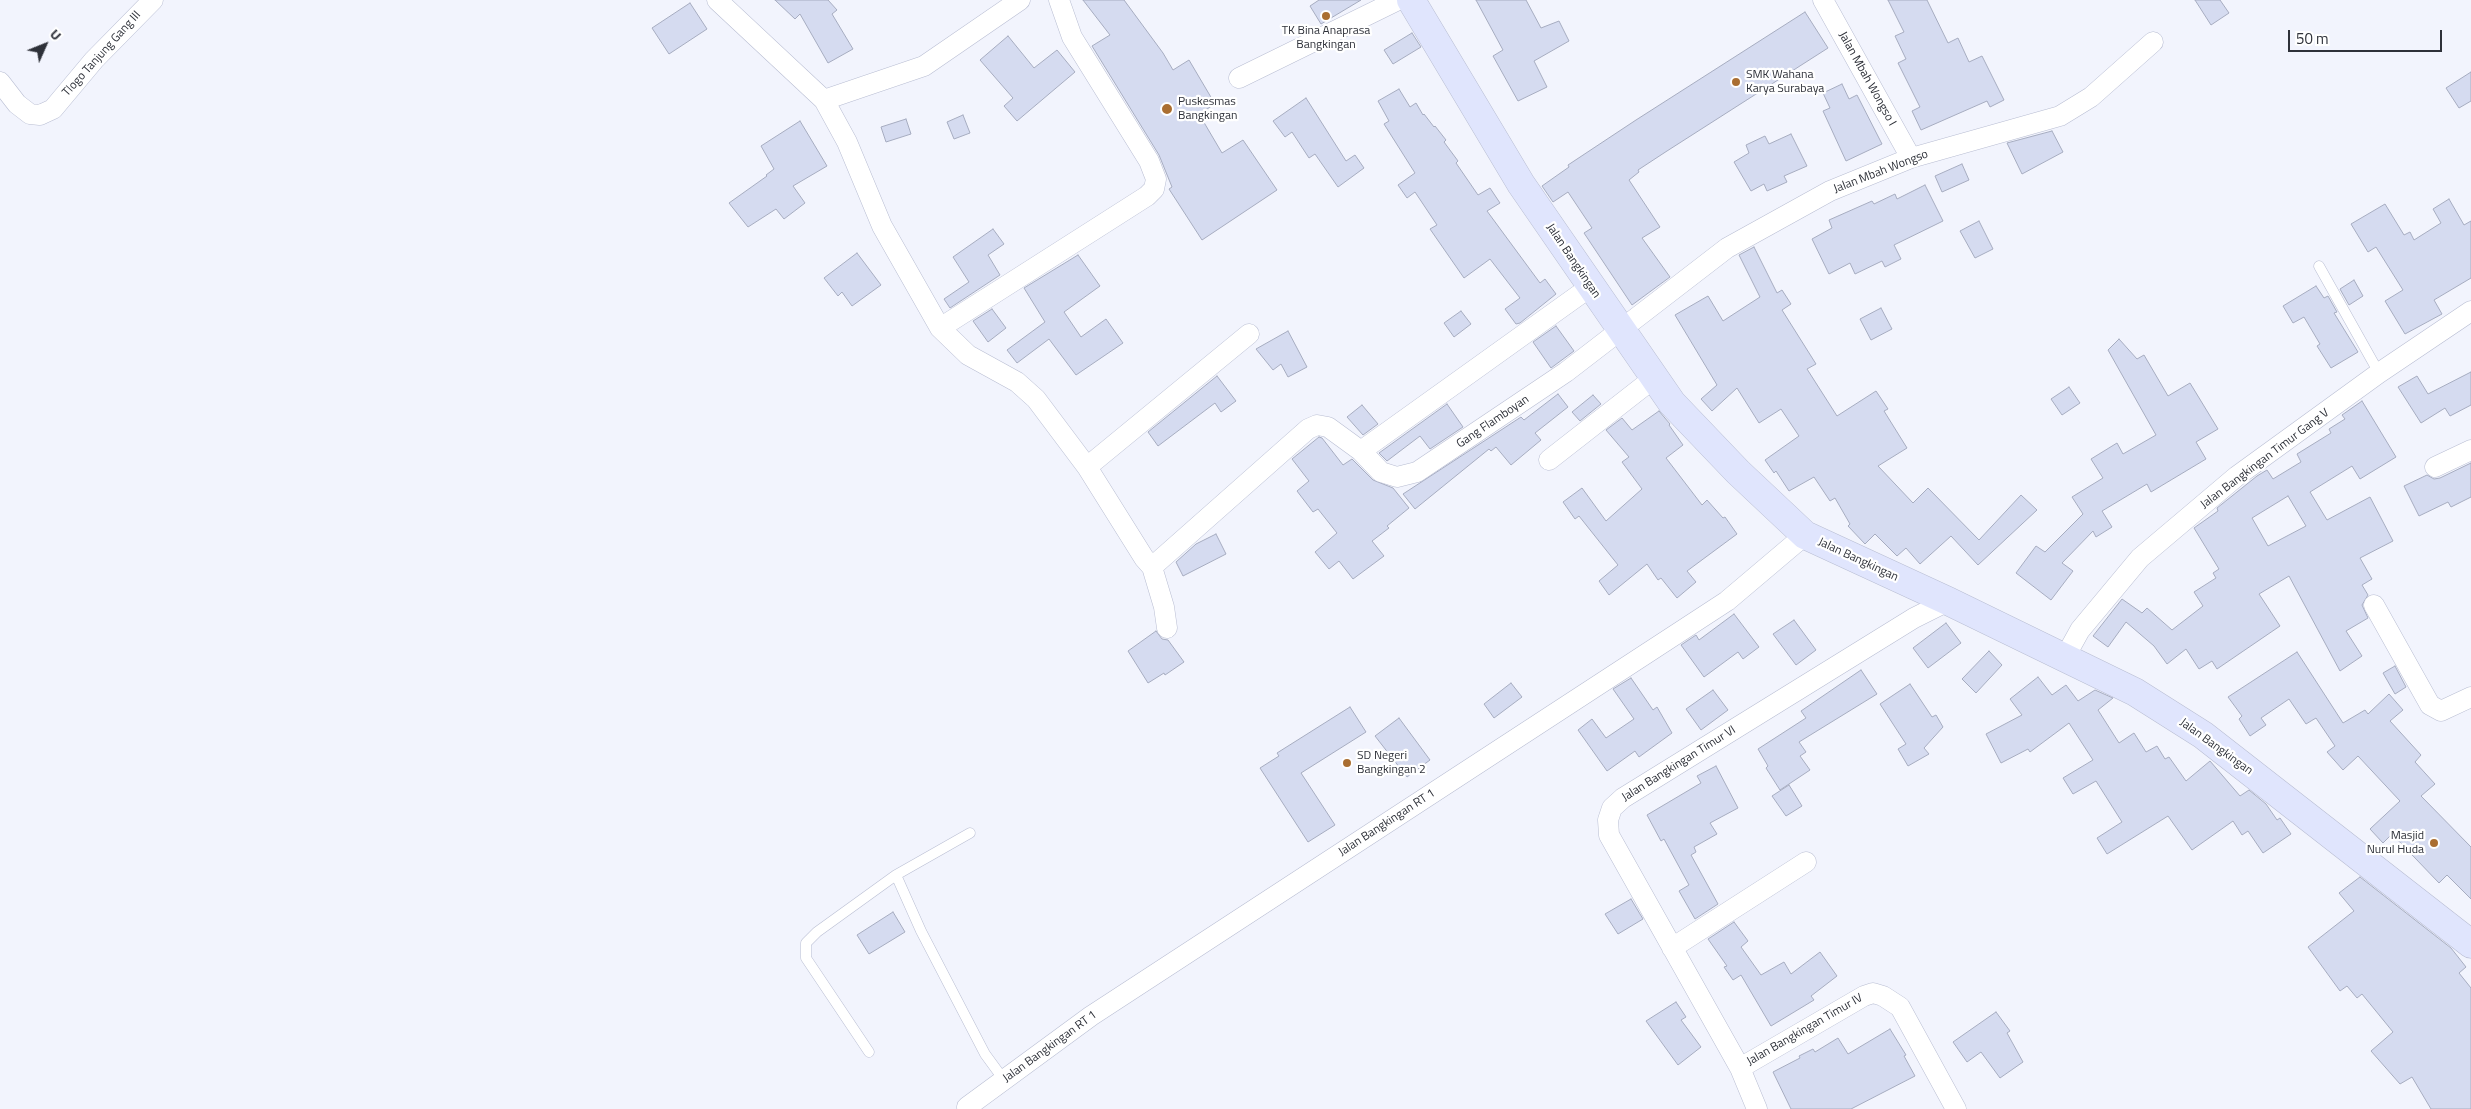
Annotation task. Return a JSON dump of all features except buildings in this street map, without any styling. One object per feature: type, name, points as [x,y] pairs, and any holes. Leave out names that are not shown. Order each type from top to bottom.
[{"type":"street","name":"Tlogo Tanjung Gang III","points":[[0,82],[17,104],[30,114],[40,116],[53,109],[94,60],[153,0]]},
{"type":"street","points":[[717,0],[824,100],[847,142],[882,226],[940,328],[968,355],[1017,382],[1036,399],[1088,467],[1144,558],[1152,567],[1167,628]]},
{"type":"street","points":[[824,100],[924,66],[1020,0]]},
{"type":"street","points":[[940,328],[1147,196],[1154,188],[1156,179],[1148,161],[1072,37],[1059,0]]},
{"type":"street","points":[[1238,78],[1398,0]]},
{"type":"street","name":"Jalan Bangkingan","points":[[1411,0],[1521,184],[1621,332],[1672,403],[1738,472],[1805,535],[1948,601],[2135,692],[2203,735],[2471,944]]},
{"type":"street","name":"Jalan Mbah Wongso I","points":[[1823,0],[1911,158]]},
{"type":"street","name":"Jalan Mbah Wongso","points":[[1621,332],[1728,248],[1830,191],[1911,158],[2060,116],[2091,97],[2153,42]]},
{"type":"street","points":[[1362,451],[1590,287]]},
{"type":"street","name":"Jalan Bangkingan Timur Gang V","points":[[2065,657],[2080,630],[2140,558],[2238,476],[2378,373],[2470,313]]},
{"type":"street","name":"Gang Flamboyan","points":[[1152,567],[1308,429],[1317,425],[1328,427],[1362,451],[1381,472],[1397,477],[1417,472],[1566,372],[1621,332]]},
{"type":"street","points":[[1088,467],[1249,334]]},
{"type":"street","points":[[1549,460],[1654,378]]},
{"type":"street","points":[[2435,467],[2471,450]]},
{"type":"street","name":"Jalan Bangkingan RT 1","points":[[967,1107],[1091,1016],[1727,601],[1805,535]]},
{"type":"street","name":"Jalan Bangkingan Timur VI","points":[[1757,1109],[1740,1068],[1609,835],[1608,820],[1612,808],[1623,798],[1914,618],[1948,601]]},
{"type":"street","points":[[2374,605],[2430,705],[2436,710],[2441,711],[2471,697]]},
{"type":"street","points":[[1672,948],[1806,862]]},
{"type":"street","name":"Jalan Bangkingan Timur IV","points":[[1740,1068],[1872,993],[1883,996],[1900,1007],[1956,1109]]},
{"type":"lane","points":[[2318,266],[2378,373]]},
{"type":"lane","points":[[869,1052],[806,958],[806,943],[817,932],[896,875],[970,832]]},
{"type":"lane","points":[[896,875],[921,931],[985,1054],[1004,1080]]},
{"type":"place","name":"TK Bina Anaprasa Bangkingan","points":[[1326,16]]},
{"type":"place","name":"SMK Wahana Karya Surabaya","points":[[1736,82]]},
{"type":"place","name":"Puskesmas Bangkingan","points":[[1167,109]]},
{"type":"place","name":"SD Negeri Bangkingan 2","points":[[1347,763]]},
{"type":"place","name":"Masjid Nurul Huda","points":[[2434,843]]}]
